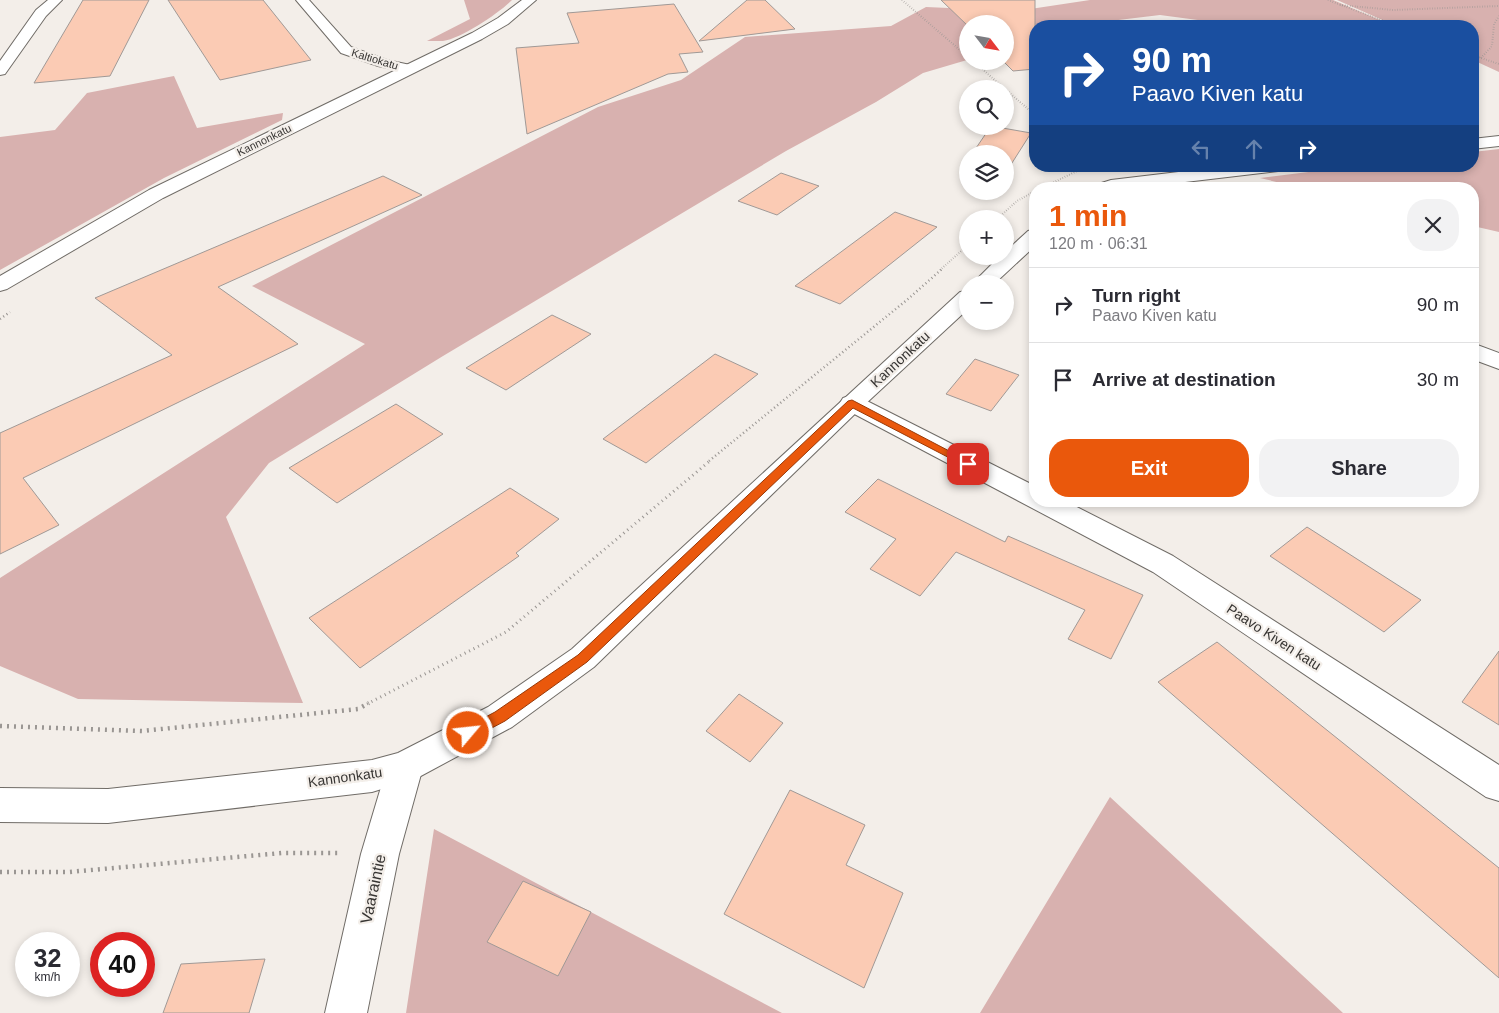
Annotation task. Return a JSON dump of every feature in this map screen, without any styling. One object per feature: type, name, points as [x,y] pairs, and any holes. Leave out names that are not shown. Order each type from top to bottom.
[{"type":"street","points":[[0,71],[41,13],[56,0]]},
{"type":"street","name":"Kaltiokatu","points":[[302,0],[346,50],[383,63],[410,68]]},
{"type":"street","name":"Kannonkatu","points":[[0,285],[156,194],[503,21],[530,0]]},
{"type":"street","points":[[1479,143],[1499,141]]},
{"type":"street","points":[[1138,182],[1226,172]]},
{"type":"street","points":[[992,275],[1029,241]]},
{"type":"street","name":"Kannonkatu","points":[[0,805],[108,806],[372,776],[405,767],[500,717],[583,658],[959,305]]},
{"type":"street","points":[[1479,353],[1499,362]]},
{"type":"street","points":[[852,404],[1029,495]]},
{"type":"street","name":"Paavo Kiven katu","points":[[1054,507],[1163,564],[1499,785]]},
{"type":"street","name":"Vaaraintie","points":[[346,1013],[380,854],[405,767]]},
{"type":"path","points":[[902,0],[959,49]]},
{"type":"path","points":[[1328,0],[1381,20]]},
{"type":"path","points":[[1340,5],[1393,10],[1499,6]]},
{"type":"path","points":[[1499,16],[1494,24],[1492,46],[1481,58],[1499,64]]},
{"type":"path","points":[[983,70],[995,80]]},
{"type":"path","points":[[1014,97],[1029,110]]},
{"type":"path","points":[[1055,182],[1077,172]]},
{"type":"path","points":[[1007,210],[1017,201],[1029,195]]},
{"type":"path","points":[[0,726],[142,731],[358,709],[506,632],[908,299],[959,253]]},
{"type":"path","points":[[0,872],[69,872],[140,864],[282,853],[380,854]]},
{"type":"shaded area","points":[[464,0],[512,0],[489,18],[460,35],[443,41],[427,41],[470,19]]},
{"type":"shaded area","points":[[1090,0],[1333,0],[1380,20],[1198,20],[1160,15],[1118,20],[1029,20],[1029,25],[1014,25],[1014,15],[959,15],[959,62],[923,73],[876,102],[786,151],[443,356],[269,463],[226,517],[303,703],[78,699],[0,666],[0,578],[365,344],[252,286],[598,107],[681,80],[745,37],[891,26],[926,7],[1017,11]]},
{"type":"shaded area","points":[[1337,0],[1499,0],[1499,72],[1479,63],[1479,20],[1382,20]]},
{"type":"shaded area","points":[[174,76],[197,128],[283,113],[282,120],[164,178],[0,270],[0,137],[55,130],[87,93]]},
{"type":"shaded area","points":[[1499,149],[1499,232],[1479,227],[1479,182],[1277,182],[1260,178],[1308,172],[1479,172],[1479,151]]},
{"type":"shaded area","points":[[1110,797],[1343,1013],[980,1013]]},
{"type":"shaded area","points":[[434,829],[782,1013],[406,1013]]},
{"type":"building","points":[[83,0],[149,0],[110,76],[34,83]]},
{"type":"building","points":[[168,0],[263,0],[311,60],[220,80]]},
{"type":"building","points":[[747,0],[765,0],[795,29],[699,41]]},
{"type":"building","points":[[941,0],[1035,0],[1035,20],[1029,20],[1029,70],[1013,71],[1014,15],[959,15],[959,17]]},
{"type":"building","points":[[674,4],[703,52],[679,54],[688,72],[668,74],[527,134],[516,48],[579,43],[567,13]]},
{"type":"building","points":[[1014,130],[1029,133],[1029,136],[1014,160],[1014,145],[978,145],[985,135],[1014,135]]},
{"type":"building","points":[[781,173],[819,186],[777,215],[738,201]]},
{"type":"building","points":[[383,176],[422,195],[218,287],[298,344],[23,478],[59,525],[0,554],[0,433],[172,355],[95,298]]},
{"type":"building","points":[[895,212],[937,227],[840,304],[795,286]]},
{"type":"building","points":[[552,315],[591,334],[506,390],[466,368]]},
{"type":"building","points":[[715,354],[758,374],[646,463],[603,439]]},
{"type":"building","points":[[975,359],[1019,375],[991,411],[946,394]]},
{"type":"building","points":[[396,404],[443,434],[337,503],[289,468]]},
{"type":"building","points":[[878,479],[1005,542],[1008,536],[1143,595],[1111,659],[1068,639],[1085,610],[956,552],[920,596],[870,569],[896,539],[845,512]]},
{"type":"building","points":[[510,488],[559,519],[516,553],[519,556],[360,668],[309,618]]},
{"type":"building","points":[[1307,527],[1421,600],[1384,632],[1270,556]]},
{"type":"building","points":[[1217,642],[1499,868],[1499,978],[1158,682]]},
{"type":"building","points":[[1499,651],[1499,725],[1462,702]]},
{"type":"building","points":[[739,694],[783,723],[750,762],[706,731]]},
{"type":"building","points":[[790,790],[865,825],[846,865],[903,893],[864,988],[724,914]]},
{"type":"building","points":[[523,881],[591,912],[558,976],[487,942]]},
{"type":"building","points":[[265,959],[249,1013],[163,1013],[181,964]]},
{"type":"route","points":[[468,733],[500,717],[583,658],[852,404],[968,464]]}]
